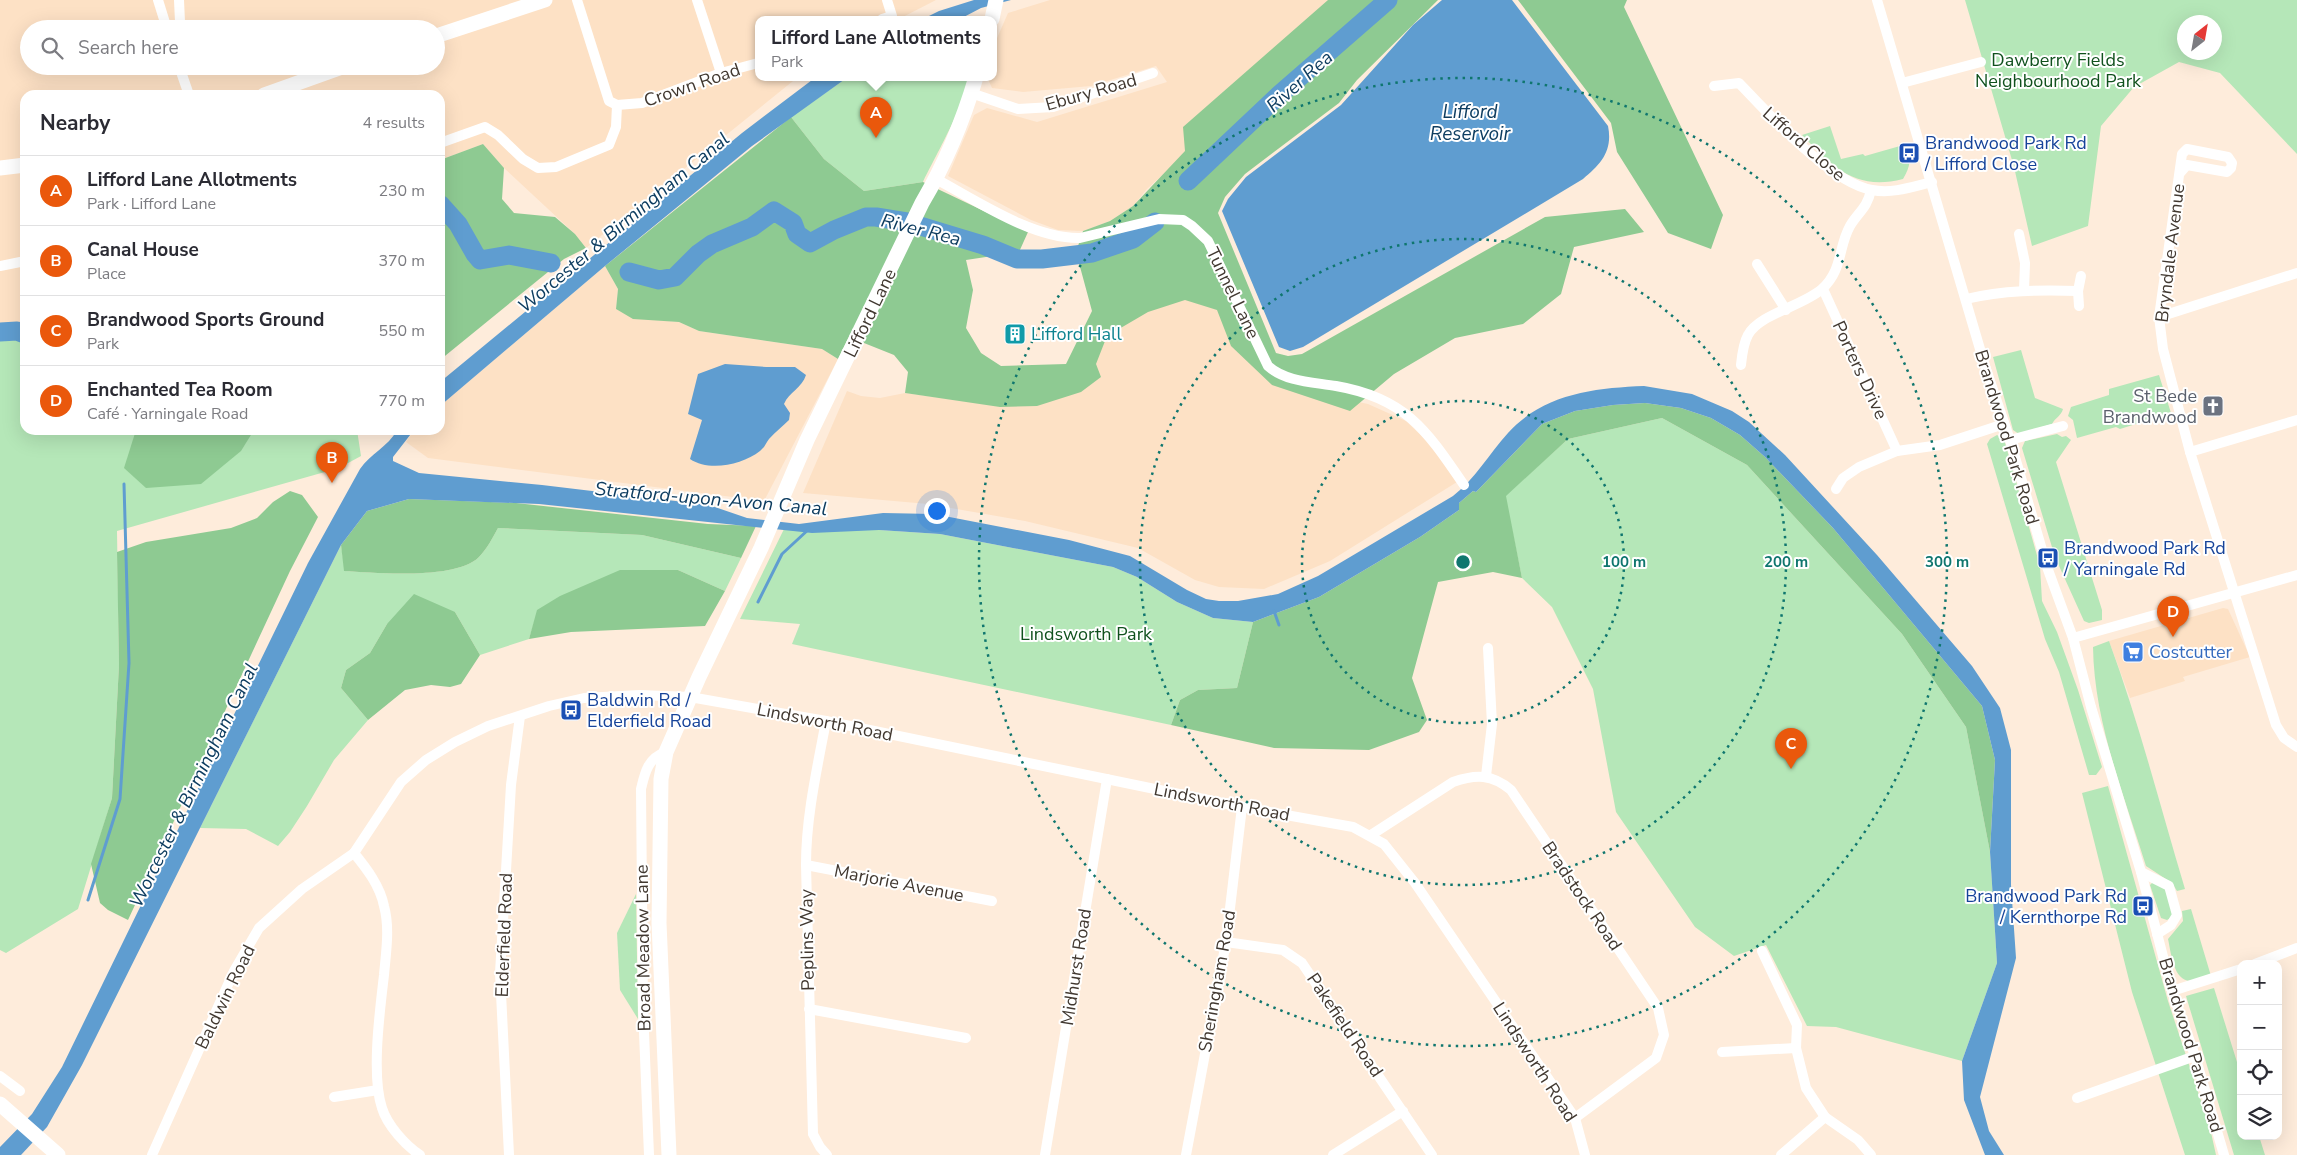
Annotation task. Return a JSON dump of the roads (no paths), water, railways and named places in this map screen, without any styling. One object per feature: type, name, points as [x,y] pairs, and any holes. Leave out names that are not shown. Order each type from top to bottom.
[{"type":"street","points":[[158,0],[164,20]]},
{"type":"street","points":[[179,0],[180,20]]},
{"type":"street","points":[[445,33],[516,5],[545,0]]},
{"type":"street","points":[[445,141],[485,127],[498,135],[523,159],[538,168],[556,166],[609,145],[616,127],[617,105],[609,101],[577,0]]},
{"type":"street","points":[[697,0],[721,73]]},
{"type":"street","points":[[886,0],[887,16]]},
{"type":"street","name":"Brandwood Park Road","points":[[1877,0],[2047,567],[2073,638],[2091,707],[2141,872],[2172,991],[2195,1056],[2224,1155]]},
{"type":"street","points":[[1902,83],[1981,62]]},
{"type":"street","name":"Crown Road","points":[[617,105],[642,103],[721,73],[755,64]]},
{"type":"street","name":"Ebury Road","points":[[971,93],[1018,108],[1053,107],[1153,73]]},
{"type":"street","points":[[182,75],[187,90]]},
{"type":"street","points":[[278,90],[321,75]]},
{"type":"street","name":"Lifford Lane","points":[[761,548],[807,440],[922,203],[936,179],[975,81]]},
{"type":"street","name":"Lifford Close","points":[[1714,86],[1739,83],[1833,173],[1850,183],[1871,190],[1891,192],[1932,182]]},
{"type":"street","name":"Bryndale Avenue","points":[[2180,173],[2187,165],[2226,172],[2231,168],[2232,163],[2228,157],[2187,149],[2182,154],[2159,317],[2163,350],[2190,452],[2276,725],[2284,738],[2297,747]]},
{"type":"street","points":[[0,168],[20,166]]},
{"type":"street","name":"Tunnel Lane","points":[[936,179],[1031,229],[1067,238],[1080,238],[1159,219],[1183,220],[1208,241],[1268,366],[1276,373],[1287,378],[1343,387],[1378,397],[1408,415],[1432,438],[1464,485]]},
{"type":"street","points":[[1741,365],[1743,348],[1748,334],[1759,323],[1823,289],[1837,271],[1850,226],[1868,204],[1871,190]]},
{"type":"street","points":[[2019,234],[2025,264],[2024,290]]},
{"type":"street","points":[[0,266],[20,262]]},
{"type":"street","points":[[1757,264],[1786,310]]},
{"type":"street","points":[[2159,317],[2297,273]]},
{"type":"street","points":[[2079,306],[2078,291],[2081,276]]},
{"type":"street","name":"Porters Drive","points":[[1823,289],[1897,451]]},
{"type":"street","points":[[1966,299],[1985,294],[2024,290],[2078,291]]},
{"type":"street","points":[[2190,452],[2297,420]]},
{"type":"street","points":[[1836,489],[1843,478],[1859,468],[1897,451],[1940,446],[2004,424]]},
{"type":"street","points":[[2010,440],[2063,426]]},
{"type":"street","name":"Broad Meadow Lane","points":[[669,1155],[659,923],[661,779],[666,752],[761,548]]},
{"type":"street","points":[[2073,638],[2235,594],[2297,575]]},
{"type":"street","points":[[1371,835],[1454,782],[1468,777],[1486,776],[1492,724],[1488,648]]},
{"type":"street","name":"Baldwin Road","points":[[152,1155],[234,971],[259,928],[302,889],[354,854],[401,782],[426,760],[455,742],[488,726],[549,706],[584,698],[640,695],[690,697]]},
{"type":"street","name":"Lindsworth Road","points":[[690,697],[826,722],[1242,807],[1353,827],[1371,835],[1384,844],[1415,883],[1575,1118],[1585,1155]]},
{"type":"street","name":"Elderfield Road","points":[[509,1155],[500,973],[511,785],[520,716]]},
{"type":"street","name":"Peplins Way","points":[[826,722],[809,824],[806,865],[813,1134],[827,1155]]},
{"type":"street","name":"Broad Meadow Lane","points":[[649,1155],[643,1008],[641,789],[646,769],[655,756],[666,752]]},
{"type":"street","name":"Bradstock Road","points":[[1486,776],[1501,781],[1511,790],[1658,1008],[1662,1021],[1664,1034],[1656,1058],[1575,1118]]},
{"type":"street","name":"Midhurst Road","points":[[1045,1155],[1108,779]]},
{"type":"street","name":"Sheringham Road","points":[[1186,1155],[1226,942],[1242,807]]},
{"type":"street","points":[[354,854],[370,871],[384,906],[387,942],[378,1024],[378,1090],[382,1110],[412,1150],[420,1155]]},
{"type":"street","name":"Marjorie Avenue","points":[[806,865],[992,901]]},
{"type":"street","name":"Brandwood Park Road","points":[[2141,872],[2169,886],[2178,915],[2171,925],[2157,934]]},
{"type":"street","name":"Pakefield Road","points":[[1226,942],[1282,950],[1302,963],[1432,1155]]},
{"type":"street","points":[[2266,960],[2297,948]]},
{"type":"street","points":[[1762,951],[1797,1025],[1796,1048],[1806,1088],[1825,1117],[1858,1140],[1871,1155]]},
{"type":"street","points":[[2172,991],[2237,970]]},
{"type":"street","points":[[809,1009],[966,1038]]},
{"type":"street","points":[[1722,1052],[1796,1048]]},
{"type":"street","points":[[2077,1098],[2195,1056]]},
{"type":"street","points":[[0,1076],[20,1091]]},
{"type":"street","points":[[334,1097],[378,1090]]},
{"type":"street","points":[[0,1104],[19,1118],[58,1155]]},
{"type":"street","points":[[1333,1155],[1403,1111]]},
{"type":"street","points":[[1781,1155],[1825,1117]]},
{"type":"water","points":[[974,0],[1011,0],[981,8],[966,16],[929,16]]},
{"type":"water","name":"Lifford Reservoir","points":[[1442,0],[1512,0],[1608,126],[1609,143],[1607,150],[1600,162],[1583,179],[1303,347],[1290,351],[1279,347],[1222,211],[1228,199],[1246,177],[1341,105],[1413,25]]},
{"type":"water","points":[[811,81],[842,81],[752,146],[605,266],[445,402],[445,378],[742,133]]},
{"type":"water","points":[[725,364],[795,367],[806,375],[802,383],[784,404],[790,413],[789,420],[771,436],[762,450],[753,456],[735,463],[716,466],[706,465],[690,459],[702,420],[688,414],[698,374]]},
{"type":"water","points":[[1644,386],[1692,394],[1732,411],[1749,422],[1785,455],[1877,555],[1972,666],[2000,708],[2011,750],[2011,885],[2016,958],[1980,1097],[1989,1131],[2004,1155],[1985,1155],[1964,1100],[1962,1061],[1997,963],[1990,852],[1995,760],[1982,706],[1833,528],[1765,457],[1740,435],[1711,418],[1681,408],[1645,403],[1613,405],[1575,411],[1542,424],[1476,492],[1473,491],[1459,503],[1459,510],[1420,537],[1319,597],[1253,622],[1213,618],[1177,602],[1137,577],[1113,567],[940,534],[879,530],[812,533],[539,504],[409,499],[367,511],[341,545],[82,1065],[47,1127],[21,1155],[0,1155],[0,1147],[32,1114],[62,1067],[308,563],[360,469],[394,435],[410,435],[393,457],[393,461],[419,473],[542,485],[709,505],[747,518],[799,524],[883,513],[934,514],[1069,540],[1130,556],[1187,590],[1206,599],[1238,601],[1278,594],[1318,576],[1453,496],[1475,474],[1508,433],[1537,409],[1570,396],[1588,391]]},
{"type":"waterway","name":"River Rea","points":[[1188,181],[1279,95],[1388,0]]},
{"type":"waterway","name":"River Rea","points":[[445,210],[458,224],[480,260],[509,255],[551,263]]},
{"type":"waterway","name":"River Rea","points":[[629,272],[659,280],[675,277],[698,254],[712,244],[752,227],[774,211],[793,223],[797,234],[810,243],[834,230],[866,217],[876,217],[907,222],[983,245],[1017,259],[1042,259],[1092,253],[1133,239],[1155,222]]},
{"type":"waterway","name":"River Rea","points":[[0,332],[20,332]]},
{"type":"waterway","points":[[88,900],[120,799],[129,663],[124,484]]},
{"type":"waterway","points":[[758,602],[782,554],[809,529]]},
{"type":"waterway","points":[[1274,611],[1279,625]]},
{"type":"place","name":"Lifford Lane Allotments","points":[[876,138]]},
{"type":"place","name":"Brandwood Park Rd / Lifford Close","points":[[1909,153]]},
{"type":"place","name":"Lifford Hall","points":[[1015,334]]},
{"type":"place","name":"St Bede Brandwood","points":[[2213,406]]},
{"type":"place","name":"Canal House","points":[[332,483]]},
{"type":"place","name":"Brandwood Park Rd / Yarningale Rd","points":[[2048,558]]},
{"type":"place","name":"Enchanted Tea Room","points":[[2173,637]]},
{"type":"place","name":"Costcutter","points":[[2133,652]]},
{"type":"place","name":"Baldwin Rd / Elderfield Road","points":[[571,710]]},
{"type":"place","name":"Brandwood Sports Ground","points":[[1791,769]]},
{"type":"place","name":"Brandwood Park Rd / Kernthorpe Rd","points":[[2143,906]]},
{"type":"park label","name":"Dawberry Fields Neighbourhood Park","points":[[2058,70]]},
{"type":"park label","name":"Lindsworth Park","points":[[1086,634]]},
{"type":"water label","name":"Worcester & Birmingham Canal","points":[[623,222]]},
{"type":"water label","name":"Stratford-upon-Avon Canal","points":[[711,498]]},
{"type":"water label","name":"Worcester & Birmingham Canal","points":[[193,785]]}]
